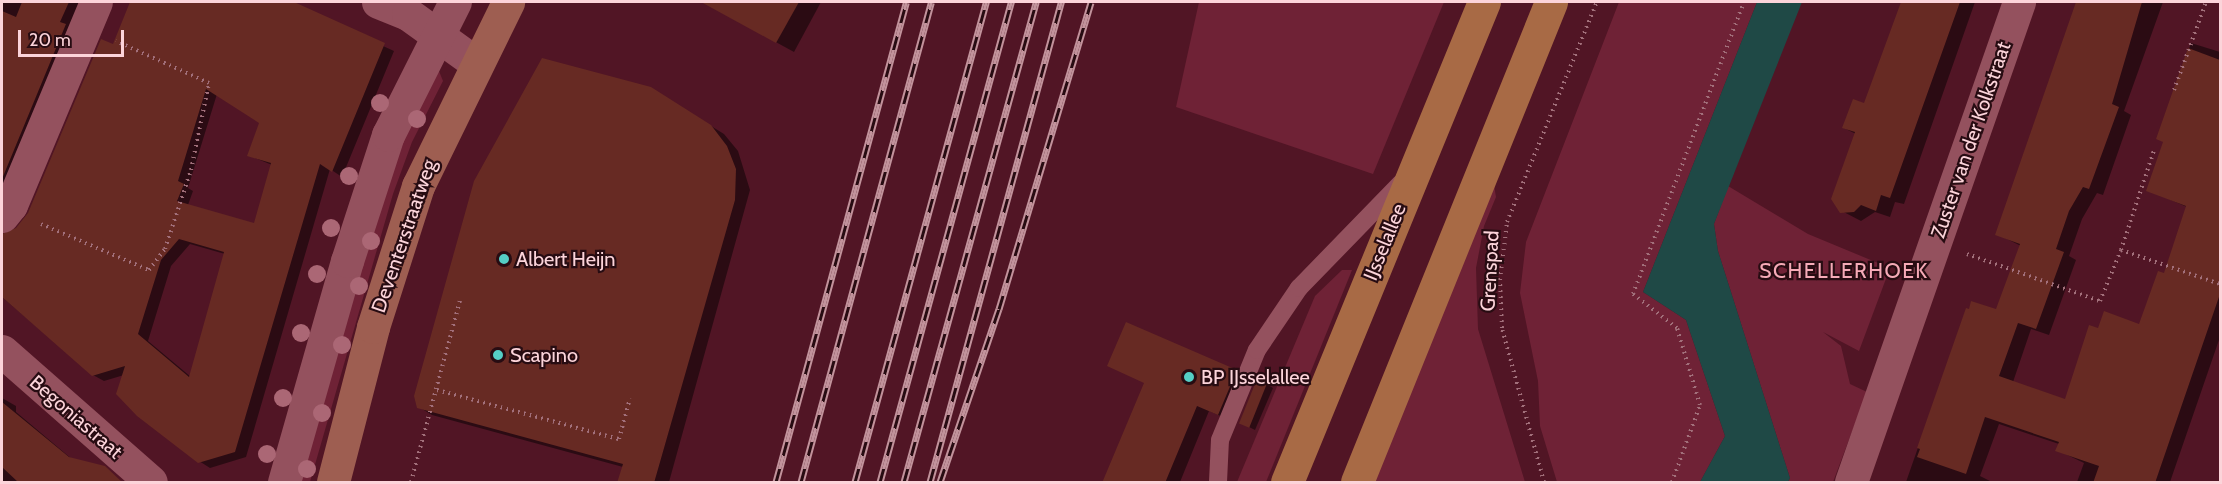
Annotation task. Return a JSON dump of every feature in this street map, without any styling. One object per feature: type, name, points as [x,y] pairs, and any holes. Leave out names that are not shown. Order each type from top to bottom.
[{"type":"main road","name":"IJsselallee","points":[[1287,483],[1484,2]]},
{"type":"main road","points":[[1357,483],[1551,2]]},
{"type":"street","points":[[378,2],[408,14],[438,33],[476,63]]},
{"type":"street","points":[[284,483],[347,261],[388,135],[455,2]]},
{"type":"street","name":"Deventerstraatweg","points":[[333,483],[398,243],[438,137],[508,2]]},
{"type":"street","name":"Zuster van der Kolkstraat","points":[[1851,483],[2019,2]]},
{"type":"street","points":[[6,211],[90,15]]},
{"type":"street","name":"Begoniastraat","points":[[2,351],[151,483]]},
{"type":"lane","points":[[1218,483],[1221,440],[1257,350],[1299,288],[1415,169]]},
{"type":"path","name":"Grenspad","points":[[1544,483],[1502,328],[1500,280],[1507,222],[1597,2]]},
{"type":"path","points":[[1672,483],[1700,405],[1677,328],[1633,294],[1744,2]]},
{"type":"path","points":[[2174,90],[2206,2]]},
{"type":"path","points":[[6,211],[149,270],[165,249],[191,170],[209,83],[90,15]]},
{"type":"path","points":[[1936,242],[2100,301],[2121,250],[2154,150]]},
{"type":"path","points":[[2121,250],[2220,284]]},
{"type":"path","points":[[411,483],[460,300]]},
{"type":"path","points":[[437,390],[619,439],[630,398]]},
{"type":"shaded area","points":[[1199,2],[1444,2],[1373,174],[1176,107]]},
{"type":"shaded area","points":[[1619,2],[1757,2],[1643,292],[1686,320],[1725,436],[1700,482],[1557,482],[1540,426],[1538,381],[1520,293],[1526,242]]},
{"type":"shaded area","points":[[437,66],[443,81],[412,142],[393,194],[310,482],[296,482],[389,167]]},
{"type":"shaded area","points":[[1494,185],[1496,197],[1484,226],[1476,268],[1478,329],[1525,482],[1373,482]]},
{"type":"shaded area","points":[[1728,186],[1808,234],[1890,268],[1859,351],[1823,332],[1841,346],[1850,384],[1867,392],[1833,482],[1788,482],[1790,478],[1718,251],[1714,224]]},
{"type":"shaded area","points":[[1342,270],[1352,270],[1266,482],[1237,482],[1315,296]]},
{"type":"water","points":[[1757,2],[1802,2],[1714,224],[1718,251],[1790,478],[1788,482],[1700,482],[1725,436],[1686,320],[1643,292]]},
{"type":"building","points":[[22,2],[69,2],[60,22],[66,24],[2,179],[2,11],[16,17]]},
{"type":"building","points":[[130,2],[294,2],[385,43],[332,172],[320,164],[235,452],[198,463],[137,416],[116,394],[125,366],[92,376],[2,297],[2,234],[16,228],[28,213],[101,39],[113,44]],"holes":[[[206,89],[259,123],[247,156],[271,163],[254,223],[177,201],[184,184],[178,181]],[[179,239],[224,252],[189,377],[138,334],[161,260]]]},
{"type":"building","points":[[701,2],[799,2],[776,43]]},
{"type":"building","points":[[1901,2],[1960,2],[1890,198],[1881,195],[1876,211],[1861,205],[1854,212],[1840,213],[1831,199],[1855,132],[1842,128],[1853,99],[1864,103]]},
{"type":"building","points":[[2076,2],[2142,2],[2112,104],[2119,107],[2089,189],[2083,187],[2069,211],[2056,249],[2064,252],[2036,329],[2018,323],[1999,376],[2065,399],[2089,325],[2098,328],[2104,311],[2139,324],[2158,271],[2164,273],[2186,206],[2146,191],[2163,142],[2156,139],[2188,48],[2220,60],[2220,294],[2155,483],[2093,483],[2099,466],[2055,451],[2059,442],[1985,417],[1966,474],[1917,457],[1920,449],[1917,448],[1966,308],[1969,309],[1971,301],[1996,309],[2020,244],[1995,235]]},
{"type":"building","points":[[542,58],[651,87],[711,125],[727,146],[736,169],[735,200],[654,483],[617,483],[623,464],[417,408],[414,396],[474,181]]},
{"type":"building","points":[[1126,322],[1237,370],[1218,415],[1197,406],[1165,483],[1102,483],[1144,383],[1107,366]]},
{"type":"building","points":[[1257,379],[1267,383],[1249,428],[1239,424]]},
{"type":"building","points":[[2,402],[69,457],[105,466],[123,483],[19,483],[2,467]]},
{"type":"railway","points":[[776,482],[906,2]]},
{"type":"railway","points":[[801,482],[931,2]]},
{"type":"railway","points":[[855,482],[986,2]]},
{"type":"railway","points":[[880,482],[1011,2]]},
{"type":"railway","points":[[904,482],[1036,2]]},
{"type":"railway","points":[[930,482],[1061,2]]},
{"type":"railway","points":[[940,482],[999,309],[1091,2]]},
{"type":"place","name":"Albert Heijn","points":[[504,259]]},
{"type":"place","name":"Scapino","points":[[498,355]]},
{"type":"place","name":"BP IJsselallee","points":[[1189,377]]},
{"type":"district","name":"SCHELLERHOEK","points":[[1844,271]]}]
